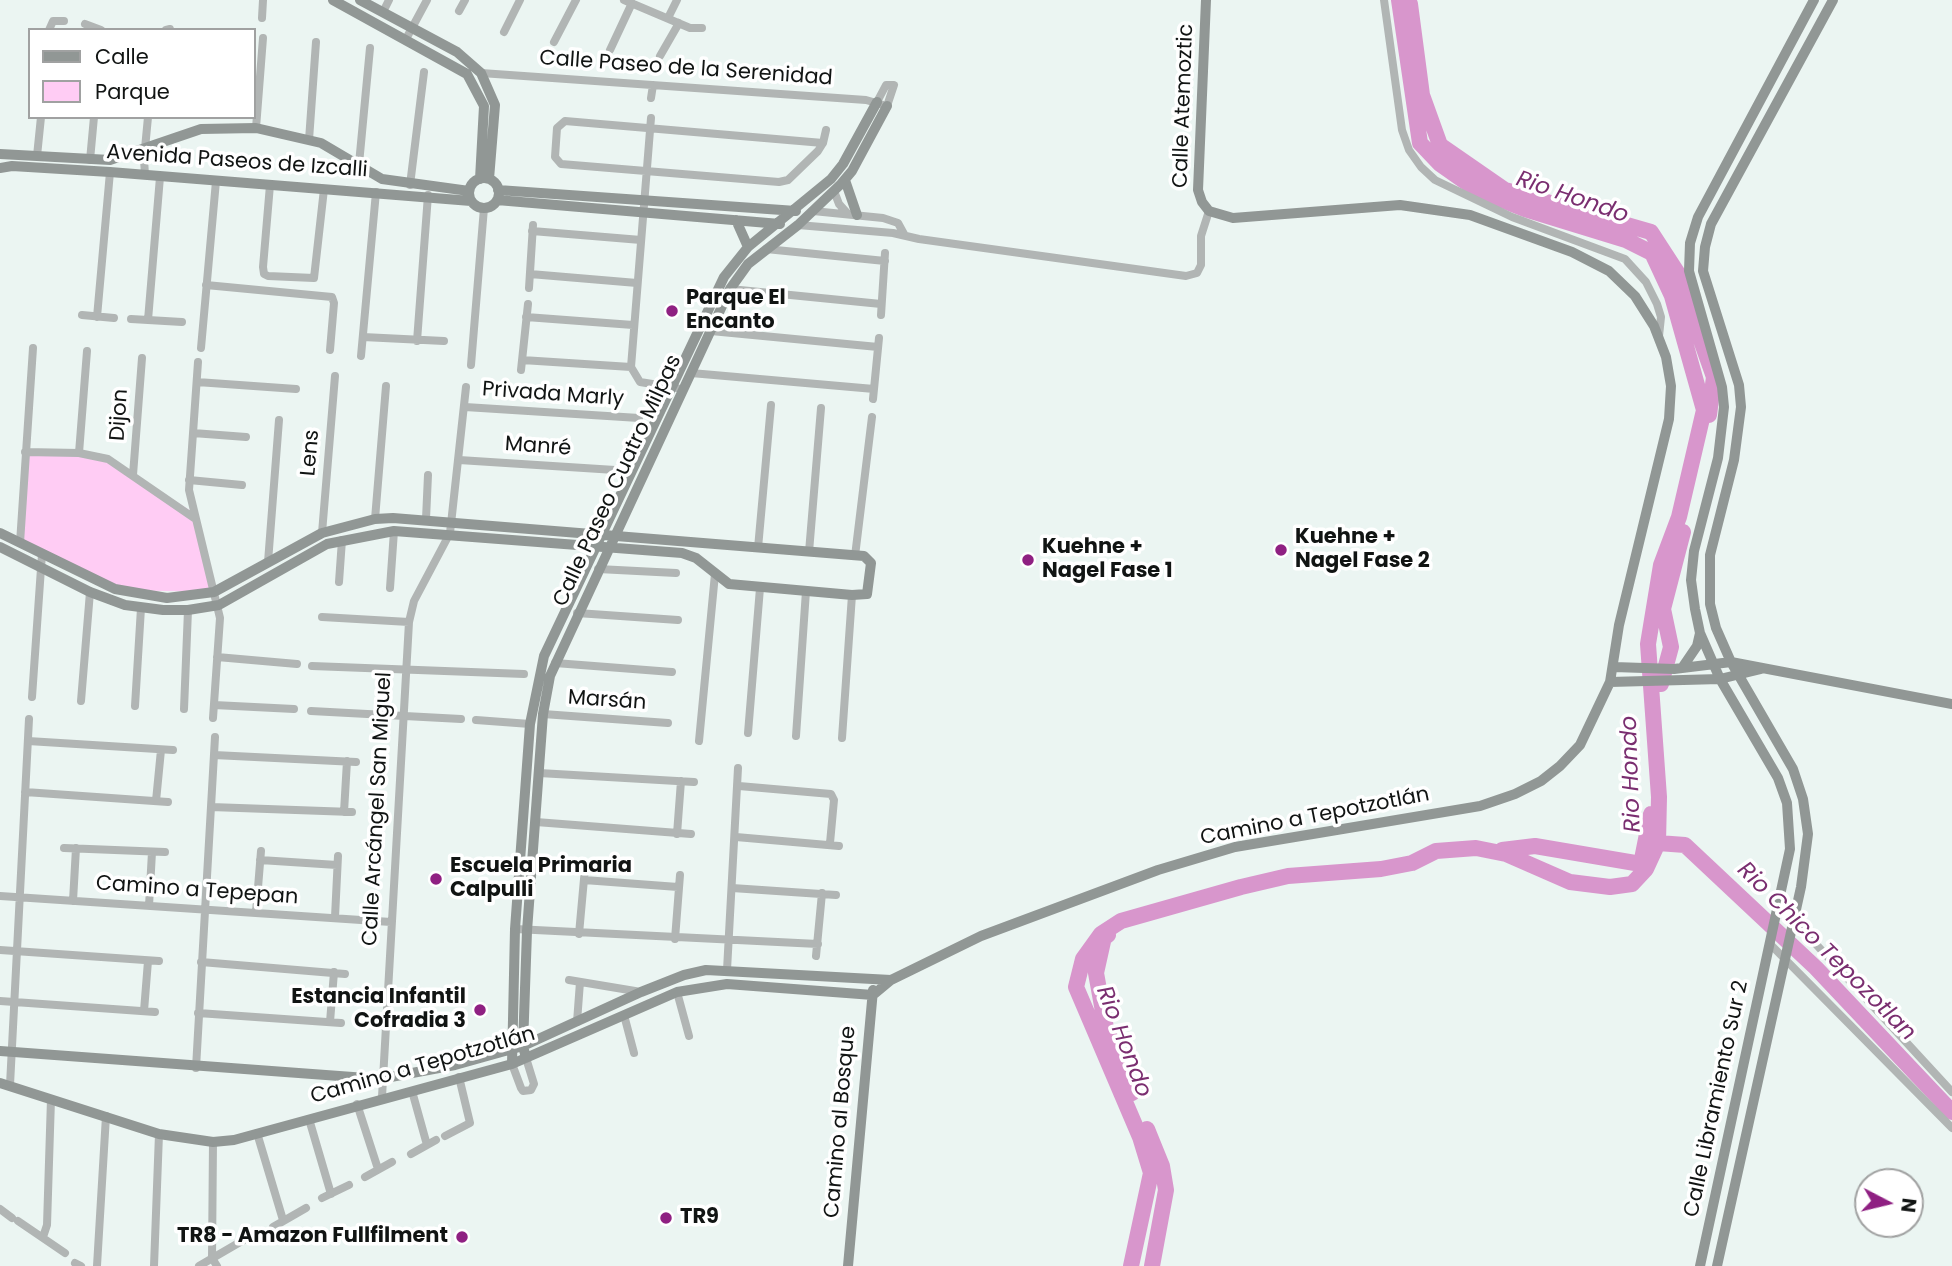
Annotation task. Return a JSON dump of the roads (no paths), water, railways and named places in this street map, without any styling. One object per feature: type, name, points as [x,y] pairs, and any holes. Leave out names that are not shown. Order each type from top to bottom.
[{"type":"street","points":[[262,18],[263,0]]},
{"type":"street","points":[[333,0],[457,52],[481,73],[495,105],[484,179],[470,196],[484,208]]},
{"type":"street","points":[[360,0],[383,12],[467,74],[478,91],[485,122],[484,179],[498,195],[904,234],[1186,276],[1196,273],[1201,265],[1201,236],[1209,211]]},
{"type":"street","points":[[383,12],[389,0]]},
{"type":"street","points":[[409,33],[427,0]]},
{"type":"street","points":[[459,11],[465,0]]},
{"type":"street","points":[[504,32],[520,0]]},
{"type":"street","points":[[554,42],[576,0]]},
{"type":"street","points":[[668,18],[677,0]]},
{"type":"street","name":"Calle Atemoztic","points":[[1206,0],[1198,190],[1209,211]]},
{"type":"street","points":[[1384,0],[1402,130],[1409,150],[1421,167],[1435,180],[1512,217],[1625,259],[1646,282],[1657,304],[1661,317],[1658,337]]},
{"type":"street","name":"Calle Libramiento Sur 2","points":[[1700,1266],[1772,943],[1790,849],[1787,803],[1778,778],[1713,665],[1700,633],[1691,580],[1694,551],[1718,458],[1724,408],[1722,387],[1689,271],[1690,243],[1698,217],[1814,0]]},
{"type":"street","name":"Calle Libramiento Sur 2","points":[[1717,1266],[1787,954],[1807,844],[1803,799],[1793,769],[1731,662],[1716,628],[1708,582],[1710,555],[1737,446],[1741,407],[1739,385],[1703,271],[1704,247],[1711,225],[1833,0]]},
{"type":"street","points":[[610,50],[628,1],[679,23],[702,28]]},
{"type":"street","points":[[49,27],[64,21]]},
{"type":"street","points":[[660,56],[679,23]]},
{"type":"street","points":[[85,24],[95,28]]},
{"type":"street","points":[[256,128],[263,38]]},
{"type":"street","points":[[309,139],[316,42]]},
{"type":"street","points":[[357,190],[370,48]]},
{"type":"street","points":[[410,185],[424,72]]},
{"type":"street","name":"Calle Paseo de la Serenidad","points":[[481,73],[882,104]]},
{"type":"street","points":[[651,98],[653,85]]},
{"type":"street","name":"Calle Paseo Cuatro Milpas","points":[[882,104],[844,164],[831,179],[747,247],[716,290],[596,545],[544,675],[530,724],[534,753],[539,773],[536,822],[521,930],[525,1052],[534,1084],[531,1090],[523,1091],[512,1064],[510,1050],[534,753],[543,714],[544,675],[555,663],[730,289],[742,270],[798,225],[845,180],[882,104]]},
{"type":"street","points":[[37,156],[41,119]]},
{"type":"street","points":[[90,160],[94,119]]},
{"type":"street","points":[[145,175],[148,119]]},
{"type":"street","points":[[201,119],[201,130]]},
{"type":"street","points":[[823,143],[651,123],[565,121],[557,128],[555,157],[558,163],[779,182],[788,180],[823,143],[826,130]]},
{"type":"street","points":[[651,123],[631,367],[640,382],[683,388]]},
{"type":"street","name":"Avenida Paseos de Izcalli","points":[[0,154],[110,160],[201,130],[256,128],[309,139],[359,164],[382,179],[470,196]]},
{"type":"street","name":"Avenida Paseos de Izcalli","points":[[0,168],[12,166],[324,189],[470,196]]},
{"type":"street","points":[[97,317],[110,172]]},
{"type":"street","points":[[148,320],[160,177]]},
{"type":"street","points":[[845,180],[853,214]]},
{"type":"street","points":[[201,348],[216,181]]},
{"type":"street","points":[[270,185],[264,274],[314,278],[324,189]]},
{"type":"street","points":[[834,191],[839,204],[853,214]]},
{"type":"street","points":[[361,356],[376,192]]},
{"type":"street","points":[[417,341],[428,195]]},
{"type":"street","points":[[471,365],[484,208],[498,195],[644,199],[853,214],[893,221],[904,234]]},
{"type":"street","name":"Camino a Tepotzotlán","points":[[5,1053],[380,1079],[405,1076],[510,1050],[525,1052],[677,992],[727,984],[873,995],[891,980],[1016,922],[1158,870],[1235,847],[1480,806],[1515,794],[1541,781],[1580,745],[1610,682],[1619,625],[1669,419],[1671,386],[1658,337],[1635,296],[1609,271],[1572,252],[1470,215],[1400,205],[1233,218],[1209,211]]},
{"type":"street","points":[[737,220],[747,247]]},
{"type":"street","points":[[529,288],[533,228],[641,240]]},
{"type":"street","points":[[765,249],[885,257],[881,315]]},
{"type":"street","points":[[530,274],[637,283]]},
{"type":"street","points":[[206,285],[332,297],[334,303],[330,350]]},
{"type":"street","points":[[730,289],[881,304]]},
{"type":"street","points":[[521,370],[528,304]]},
{"type":"street","points":[[82,316],[114,318]]},
{"type":"street","points":[[526,317],[633,325]]},
{"type":"street","points":[[131,318],[182,322]]},
{"type":"street","points":[[711,331],[878,343],[873,399]]},
{"type":"street","points":[[363,337],[444,341]]},
{"type":"street","points":[[20,543],[33,348]]},
{"type":"street","points":[[79,453],[87,351]]},
{"type":"street","name":"Dijon","points":[[133,475],[142,358]]},
{"type":"street","points":[[522,360],[631,367]]},
{"type":"street","points":[[198,362],[189,480],[194,518],[219,605],[213,718]]},
{"type":"street","points":[[691,373],[874,389]]},
{"type":"street","name":"Lens","points":[[322,533],[335,376]]},
{"type":"street","points":[[197,382],[296,389]]},
{"type":"street","points":[[375,519],[386,386]]},
{"type":"street","points":[[451,527],[466,387]]},
{"type":"street","points":[[758,548],[771,405]]},
{"type":"street","name":"Privada Marly","points":[[465,407],[639,418]]},
{"type":"street","points":[[809,552],[821,408]]},
{"type":"street","points":[[855,556],[872,416]]},
{"type":"street","points":[[268,562],[279,419]]},
{"type":"street","points":[[193,433],[246,437]]},
{"type":"street","points":[[25,452],[97,455],[133,475],[194,518]]},
{"type":"street","name":"Manré","points":[[459,460],[615,470]]},
{"type":"street","points":[[426,519],[428,475]]},
{"type":"street","points":[[189,480],[242,485]]},
{"type":"street","points":[[0,533],[20,543],[41,559],[90,592],[141,608],[188,610],[219,605],[303,556],[342,540],[394,531],[451,527],[602,534],[611,540],[688,554],[729,584],[760,588],[864,595],[869,589],[871,563],[864,556],[758,548],[611,540],[596,545],[451,527],[426,519],[375,519],[322,533],[214,592],[167,598],[139,595],[41,559],[0,547]]},
{"type":"street","name":"Calle Arcángel San Miguel","points":[[382,1097],[380,1079],[409,622],[414,601],[451,527]]},
{"type":"street","points":[[390,588],[394,531]]},
{"type":"street","points":[[339,582],[342,540]]},
{"type":"street","points":[[32,697],[41,559]]},
{"type":"street","points":[[598,569],[676,573]]},
{"type":"street","points":[[699,741],[715,574]]},
{"type":"street","points":[[748,733],[760,588]]},
{"type":"street","points":[[796,736],[807,591]]},
{"type":"street","points":[[81,701],[90,592]]},
{"type":"street","points":[[842,738],[852,595]]},
{"type":"street","points":[[135,706],[141,608]]},
{"type":"street","points":[[184,709],[188,610]]},
{"type":"street","points":[[577,612],[678,620]]},
{"type":"street","points":[[322,617],[409,622]]},
{"type":"street","points":[[1677,672],[1697,646],[1700,633]]},
{"type":"street","points":[[217,657],[297,664]]},
{"type":"street","points":[[1610,682],[1731,662],[1952,704]]},
{"type":"street","points":[[555,663],[672,672]]},
{"type":"street","points":[[312,666],[524,674]]},
{"type":"street","points":[[1614,667],[1677,672],[1720,680],[1764,668]]},
{"type":"street","points":[[214,705],[295,709]]},
{"type":"street","points":[[311,712],[461,719]]},
{"type":"street","name":"Marsán","points":[[543,714],[668,723]]},
{"type":"street","points":[[5,1084],[5,1053],[13,1002],[29,719]]},
{"type":"street","points":[[476,720],[530,724]]},
{"type":"street","points":[[196,1068],[215,737]]},
{"type":"street","points":[[28,741],[173,750]]},
{"type":"street","points":[[156,801],[161,750]]},
{"type":"street","points":[[211,807],[348,812],[351,761],[215,755]]},
{"type":"street","points":[[727,984],[738,768]]},
{"type":"street","points":[[539,773],[694,782]]},
{"type":"street","points":[[677,834],[681,781]]},
{"type":"street","points":[[739,786],[831,794],[834,800],[830,843]]},
{"type":"street","points":[[25,792],[168,802]]},
{"type":"street","points":[[536,822],[691,834]]},
{"type":"street","points":[[736,837],[830,843],[839,846]]},
{"type":"street","points":[[64,848],[165,852]]},
{"type":"street","points":[[73,901],[76,848]]},
{"type":"street","points":[[149,906],[152,852]]},
{"type":"street","points":[[256,912],[260,856],[338,861],[335,918]]},
{"type":"street","points":[[579,934],[585,868]]},
{"type":"street","points":[[676,939],[680,875]]},
{"type":"street","points":[[584,880],[678,887]]},
{"type":"street","points":[[732,888],[836,894]]},
{"type":"street","points":[[816,956],[822,893]]},
{"type":"street","name":"Camino a Tepepan","points":[[0,896],[391,922]]},
{"type":"street","points":[[1779,908],[1952,1091]]},
{"type":"street","points":[[521,930],[818,944]]},
{"type":"street","points":[[1772,943],[1787,954],[1952,1128]]},
{"type":"street","points":[[0,950],[159,961]]},
{"type":"street","points":[[144,1011],[148,961]]},
{"type":"street","points":[[201,962],[345,974]]},
{"type":"street","name":"Camino a Tepotzotlán","points":[[5,1084],[159,1134],[213,1142],[257,1133],[382,1097],[512,1064],[525,1052],[577,1022],[684,975],[727,970],[891,980]]},
{"type":"street","points":[[330,1022],[334,972]]},
{"type":"street","points":[[569,980],[641,992]]},
{"type":"street","name":"Camino al Bosque","points":[[848,1266],[874,981]]},
{"type":"street","points":[[577,1022],[580,982]]},
{"type":"street","points":[[677,992],[689,1036]]},
{"type":"street","points":[[0,1001],[155,1012]]},
{"type":"street","points":[[198,1013],[341,1023]]},
{"type":"street","points":[[624,1015],[634,1053]]},
{"type":"street","points":[[445,1136],[470,1123],[459,1077]]},
{"type":"street","points":[[412,1091],[427,1145]]},
{"type":"street","points":[[1737,1097],[1754,1101]]},
{"type":"street","points":[[43,1237],[47,1224],[51,1098]]},
{"type":"street","points":[[357,1104],[378,1169]]},
{"type":"street","points":[[97,1266],[106,1116]]},
{"type":"street","points":[[309,1119],[331,1194]]},
{"type":"street","points":[[1732,1121],[1749,1125]]},
{"type":"street","points":[[257,1133],[283,1220]]},
{"type":"street","points":[[154,1266],[159,1134]]},
{"type":"street","points":[[411,1154],[436,1140]]},
{"type":"street","points":[[213,1142],[214,1262]]},
{"type":"street","points":[[365,1177],[392,1162]]},
{"type":"street","points":[[322,1198],[349,1185]]},
{"type":"street","points":[[273,1227],[306,1208]]},
{"type":"street","points":[[0,1209],[65,1253]]},
{"type":"street","points":[[199,1266],[214,1262],[254,1234]]},
{"type":"waterway","name":"Rio Hondo","points":[[1131,1266],[1151,1173],[1140,1137],[1076,987],[1083,959],[1101,934],[1121,921],[1241,887],[1288,876],[1381,869],[1412,863],[1436,851],[1476,848],[1506,854],[1570,882],[1610,887],[1632,884],[1646,869],[1658,843],[1659,797],[1648,644],[1661,565],[1679,517],[1704,410],[1672,296],[1652,253],[1626,240],[1525,209],[1477,190],[1440,164],[1420,143],[1399,0]]},
{"type":"waterway","points":[[1410,4],[1422,95],[1440,145],[1505,190],[1651,232],[1677,272],[1714,377],[1709,415]]},
{"type":"waterway","points":[[1661,684],[1671,647],[1663,609],[1683,532]]},
{"type":"waterway","points":[[1502,850],[1535,846],[1641,864],[1651,814]]},
{"type":"waterway","name":"Rio Chico Tepozotlan","points":[[1658,843],[1685,845],[1816,968],[1952,1112]]},
{"type":"waterway","points":[[1108,935],[1104,937],[1096,973],[1106,1028],[1132,1093]]},
{"type":"waterway","points":[[1147,1129],[1162,1166],[1166,1190],[1152,1266]]},
{"type":"place","name":"Parque El Encanto","points":[[672,311]]},
{"type":"place","name":"Kuehne + Nagel Fase 2","points":[[1281,550]]},
{"type":"place","name":"Kuehne + Nagel Fase 1","points":[[1028,560]]},
{"type":"place","name":"Escuela Primaria Calpulli","points":[[436,879]]},
{"type":"place","name":"Estancia Infantil Cofradia 3","points":[[480,1010]]},
{"type":"place","name":"TR9","points":[[666,1218]]},
{"type":"place","name":"TR8 - Amazon Fullfilment","points":[[462,1237]]}]
